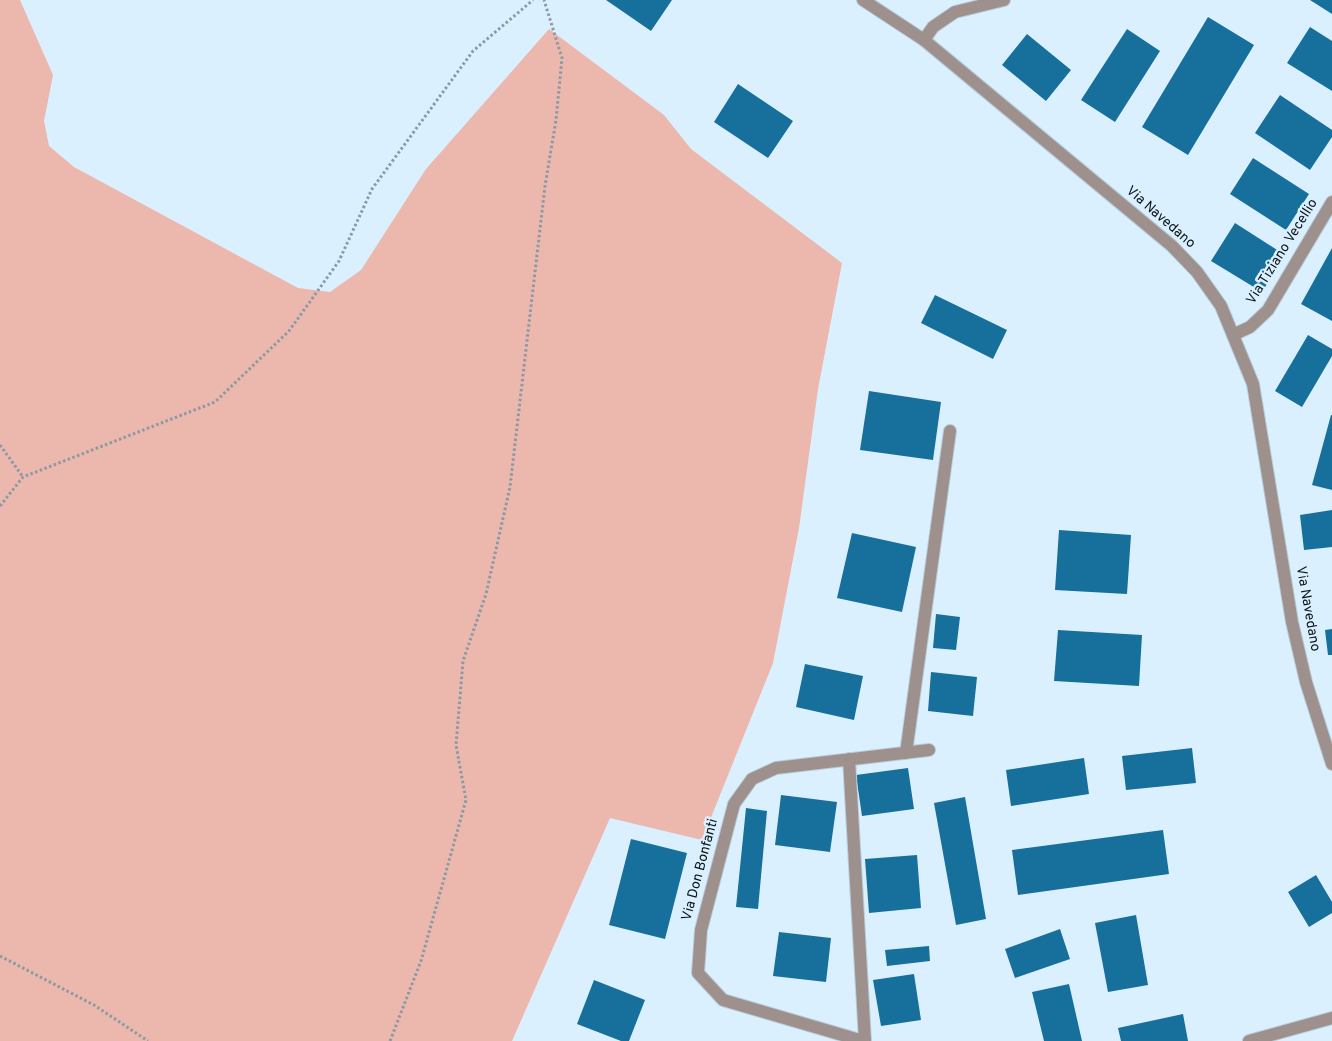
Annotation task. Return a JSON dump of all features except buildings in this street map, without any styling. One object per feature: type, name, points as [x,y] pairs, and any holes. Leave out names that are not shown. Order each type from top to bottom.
[{"type":"street","name":"Via Navedano","points":[[863,0],[924,40],[1172,246],[1197,272],[1221,306],[1253,384],[1292,622],[1306,682],[1332,764]]},
{"type":"street","points":[[924,40],[933,27],[955,12],[1004,0]]},
{"type":"street","name":"Via Tiziano Vecellio","points":[[1234,334],[1250,327],[1268,310],[1332,202]]},
{"type":"street","points":[[906,753],[950,431]]},
{"type":"street","name":"Via Don Bonfanti","points":[[864,1041],[723,1000],[698,973],[701,930],[734,804],[752,779],[776,768],[929,750]]},
{"type":"street","points":[[849,759],[864,1041]]},
{"type":"street","points":[[1249,1041],[1332,1018]]},
{"type":"path","points":[[0,506],[23,477],[215,402],[289,331],[339,261],[372,189],[473,51],[533,0]]},
{"type":"path","points":[[390,1041],[420,961],[466,800],[456,745],[463,661],[486,594],[510,487],[544,196],[556,120],[562,58],[544,0]]},
{"type":"path","points":[[0,445],[23,477]]},
{"type":"path","points":[[0,956],[94,1005],[148,1041]]},
{"type":"shaded area","points":[[0,0],[20,0],[53,75],[44,121],[49,146],[74,167],[298,288],[330,292],[361,270],[426,169],[549,29],[664,115],[691,149],[842,263],[818,389],[799,528],[773,663],[702,840],[610,818],[512,1041],[0,1041]]}]
